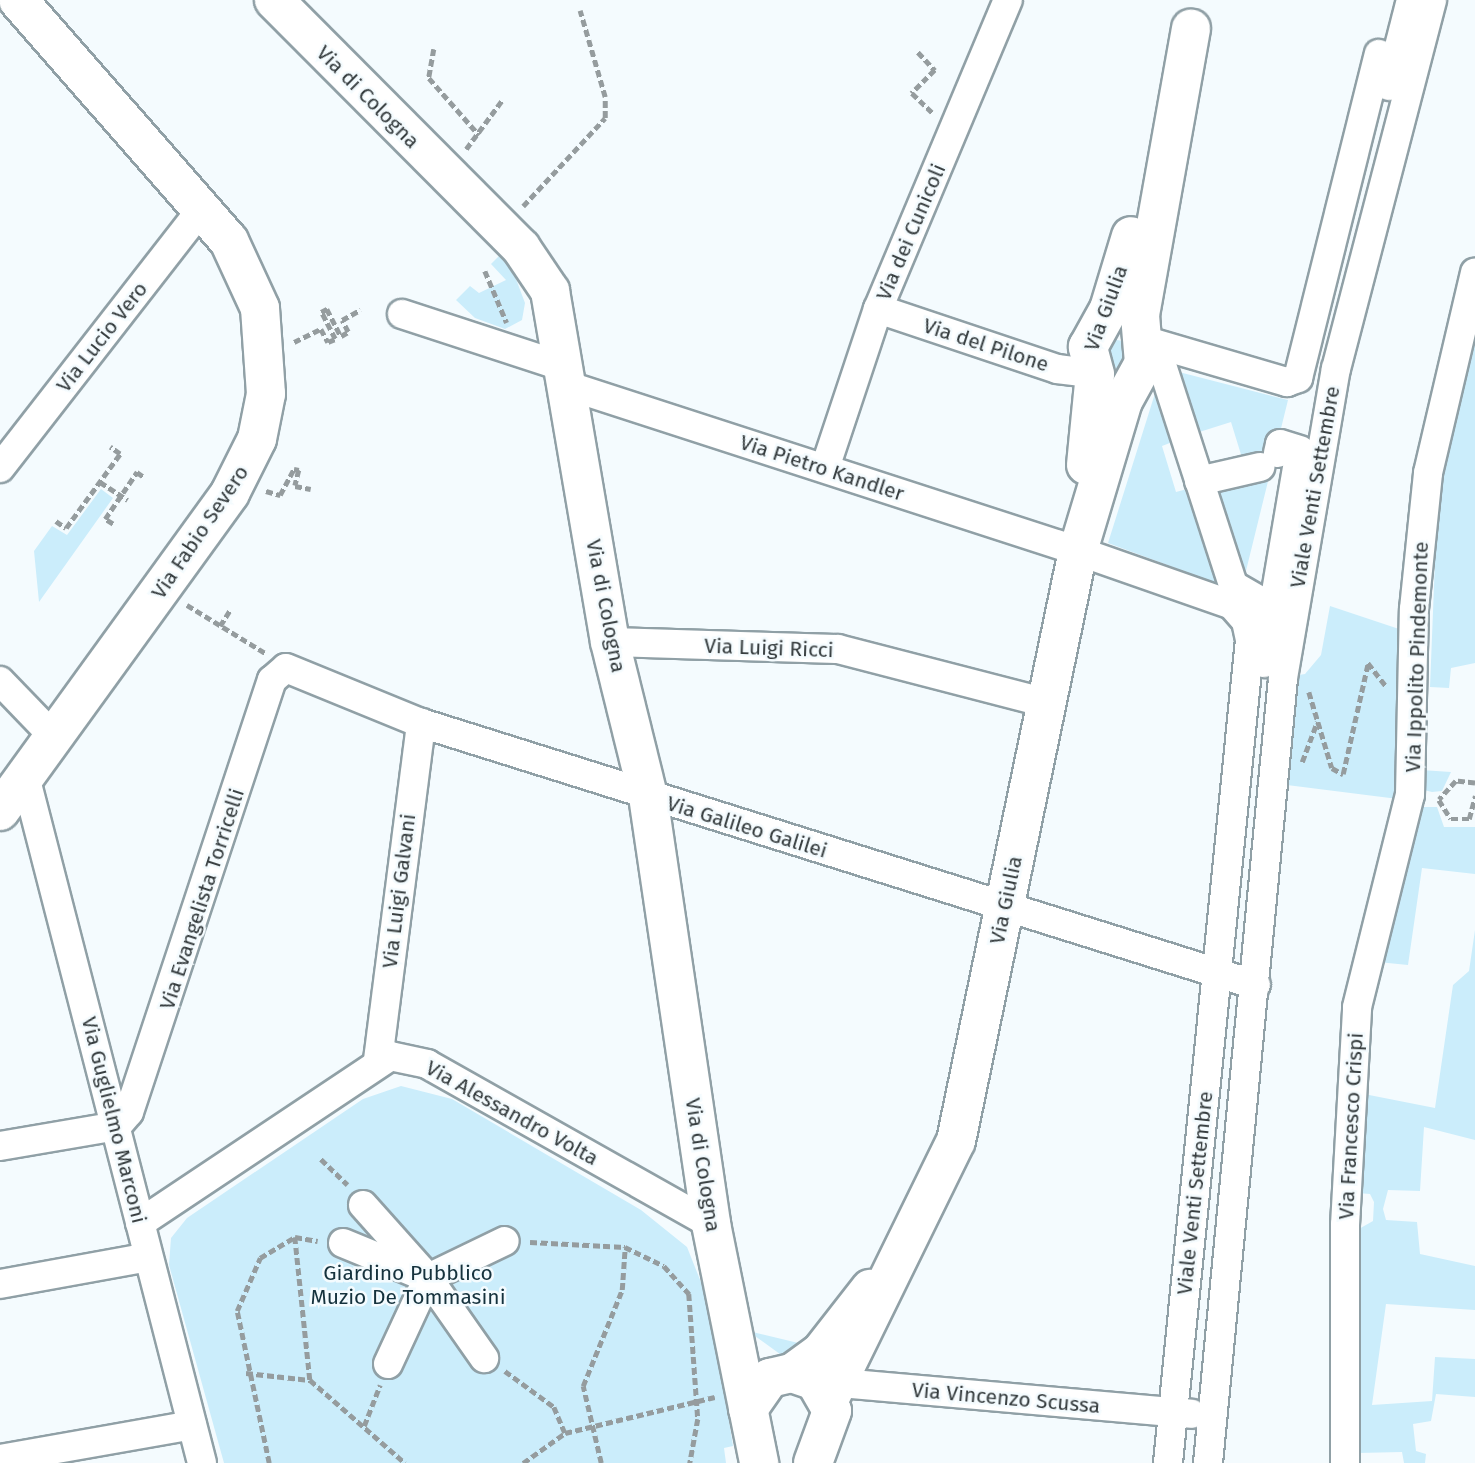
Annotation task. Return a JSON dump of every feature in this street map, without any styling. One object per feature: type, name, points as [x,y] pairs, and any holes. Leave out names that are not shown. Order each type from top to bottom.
[{"type":"main road","name":"Via Fabio Severo","points":[[0,811],[230,493],[257,439],[266,394],[260,308],[246,268],[204,207],[18,0]]},
{"type":"main road","name":"Via di Cologna","points":[[274,0],[521,248],[551,292],[610,642],[648,796],[711,1224],[730,1318],[747,1428]]},
{"type":"main road","name":"Via Giulia","points":[[816,1454],[831,1423],[834,1392],[956,1141],[1078,551],[1095,374],[1088,347],[1099,330],[1194,14]]},
{"type":"main road","name":"Via Giulia","points":[[1078,551],[1145,354],[1145,280],[1194,14]]},
{"type":"main road","points":[[1095,374],[1119,384],[1145,354],[1126,326],[1099,330]]},
{"type":"main road","name":"Via Giulia","points":[[787,1373],[821,1352],[907,1241]]},
{"type":"main road","name":"Via di Cologna","points":[[730,1318],[753,1350],[787,1373]]},
{"type":"main road","points":[[816,1454],[789,1457],[747,1428],[760,1386],[787,1373],[815,1381],[834,1392]]},
{"type":"street","name":"Via dei Cunicoli","points":[[825,468],[878,309],[1008,0]]},
{"type":"street","name":"Viale Venti Settembre","points":[[1145,354],[1295,380],[1392,0]]},
{"type":"street","name":"Viale Venti Settembre","points":[[1188,1463],[1236,979],[1269,607],[1279,457],[1411,0]]},
{"type":"street","name":"Viale Venti Settembre","points":[[1168,1463],[1193,1414],[1236,979],[1315,470],[1354,289],[1432,0]]},
{"type":"street","name":"Via Lucio Vero","points":[[0,468],[204,207]]},
{"type":"street","name":"Via Ippolito Pindemonte","points":[[1410,795],[1415,609],[1428,473],[1475,272]]},
{"type":"street","name":"Via del Pilone","points":[[878,309],[1057,369],[1095,374]]},
{"type":"street","name":"Via Pietro Kandler","points":[[401,314],[565,376],[825,468],[1078,551],[1241,613]]},
{"type":"street","points":[[1145,354],[1199,481],[1228,587],[1269,607]]},
{"type":"street","points":[[1199,481],[1279,457]]},
{"type":"street","name":"Viale Venti Settembre","points":[[1236,979],[1250,640],[1241,613]]},
{"type":"street","name":"Via Luigi Ricci","points":[[610,642],[838,649],[1047,703]]},
{"type":"street","name":"Via Galileo Galilei","points":[[274,662],[421,723],[1236,979]]},
{"type":"street","name":"Via Evangelista Torricelli","points":[[117,1126],[140,1091],[274,662]]},
{"type":"street","points":[[0,681],[54,737]]},
{"type":"street","name":"Via Luigi Galvani","points":[[377,1060],[421,723]]},
{"type":"street","name":"Via Guglielmo Marconi","points":[[26,776],[202,1463]]},
{"type":"street","name":"Via Francesco Crispi","points":[[1345,1463],[1345,1225],[1357,1007],[1410,795]]},
{"type":"street","name":"Via Alessandro Volta","points":[[377,1060],[403,1056],[427,1064],[711,1224]]},
{"type":"street","points":[[140,1223],[377,1060]]},
{"type":"street","points":[[0,1146],[117,1126]]},
{"type":"street","points":[[363,1205],[428,1278],[484,1358]]},
{"type":"street","points":[[388,1364],[428,1278],[505,1241]]},
{"type":"street","points":[[342,1243],[428,1278]]},
{"type":"street","points":[[0,1284],[148,1257]]},
{"type":"street","name":"Via Vincenzo Scussa","points":[[834,1392],[1193,1414]]},
{"type":"street","name":"Viale Venti Settembre","points":[[1193,1414],[1208,1463]]},
{"type":"street","points":[[0,1459],[192,1425]]},
{"type":"path","points":[[512,216],[605,118],[605,97],[580,11]]},
{"type":"path","points":[[434,49],[429,78],[479,135]]},
{"type":"path","points":[[918,52],[935,70],[912,93],[934,114],[939,103]]},
{"type":"path","points":[[455,160],[479,135],[503,99]]},
{"type":"path","points":[[485,271],[509,334]]},
{"type":"path","points":[[294,342],[321,329],[328,342],[335,339],[321,312],[327,309],[341,336],[348,332],[342,320],[360,310]]},
{"type":"path","points":[[56,521],[66,528],[100,482],[120,454],[110,447]]},
{"type":"path","points":[[265,491],[280,495],[294,469],[299,470],[295,485],[311,489]]},
{"type":"path","points":[[113,524],[105,519],[137,472],[144,477]]},
{"type":"path","points":[[100,482],[128,500]]},
{"type":"path","points":[[187,605],[274,662]]},
{"type":"path","points":[[220,626],[230,610]]},
{"type":"path","points":[[1311,698],[1332,768],[1343,774],[1365,666],[1373,663],[1382,678]]},
{"type":"path","points":[[1307,753],[1317,721]]},
{"type":"path","points":[[1475,783],[1456,781],[1439,800],[1451,819],[1469,819],[1475,796]]},
{"type":"path","points":[[321,1159],[363,1205]]},
{"type":"path","points":[[295,1237],[310,1380]]},
{"type":"path","points":[[269,1463],[246,1373],[237,1311],[247,1277],[260,1258],[295,1237],[342,1243]]},
{"type":"path","points":[[505,1241],[625,1247],[664,1266],[689,1294],[698,1402],[690,1463]]},
{"type":"path","points":[[601,1463],[583,1386],[622,1290],[625,1247]]},
{"type":"path","points":[[484,1358],[554,1407],[565,1433]]},
{"type":"path","points":[[364,1426],[388,1364]]},
{"type":"path","points":[[246,1373],[310,1380],[405,1463]]},
{"type":"path","points":[[523,1463],[565,1433],[590,1425],[698,1402],[747,1428]]},
{"type":"green space","points":[[499,256],[513,271],[525,303],[522,320],[505,329],[475,318],[456,300],[470,286],[479,293],[506,280],[491,264]]},
{"type":"green space","points":[[1475,320],[1475,663],[1451,668],[1449,688],[1430,687],[1439,460]]},
{"type":"green space","points":[[1116,340],[1126,344],[1130,354],[1126,364],[1116,368],[1106,364],[1102,354],[1106,344]]},
{"type":"green space","points":[[1175,371],[1288,400],[1244,579],[1212,485],[1243,461],[1231,422],[1193,434]]},
{"type":"green space","points":[[1157,387],[1175,441],[1162,446],[1176,492],[1191,488],[1221,585],[1108,543]]},
{"type":"green space","points":[[101,489],[113,498],[39,602],[34,551],[52,526],[67,535]]},
{"type":"green space","points":[[1330,606],[1402,630],[1398,799],[1279,784],[1293,676],[1305,674],[1321,655]]},
{"type":"green space","points":[[1421,770],[1451,772],[1442,791],[1432,792],[1420,789]]},
{"type":"green space","points":[[1418,807],[1437,807],[1444,827],[1475,827],[1475,874],[1422,868],[1408,965],[1378,962]]},
{"type":"green space","points":[[1475,930],[1475,1140],[1424,1127],[1420,1191],[1388,1190],[1383,1209],[1386,1220],[1417,1222],[1420,1254],[1475,1266],[1475,1310],[1386,1304],[1372,1405],[1432,1401],[1435,1357],[1475,1359],[1475,1397],[1436,1394],[1431,1421],[1413,1424],[1416,1451],[1426,1454],[1425,1463],[1404,1463],[1402,1452],[1358,1453],[1357,1230],[1373,1221],[1374,1202],[1370,1194],[1357,1193],[1364,1094],[1435,1108],[1453,985],[1469,971]]},
{"type":"green space","name":"Giardino Pubblico Muzio De Tommasini","points":[[401,1086],[452,1099],[641,1210],[687,1247],[712,1310],[733,1446],[724,1448],[726,1463],[224,1463],[169,1265],[171,1238],[187,1218],[363,1099]]},
{"type":"green space","points":[[748,1331],[815,1347],[784,1357]]}]
